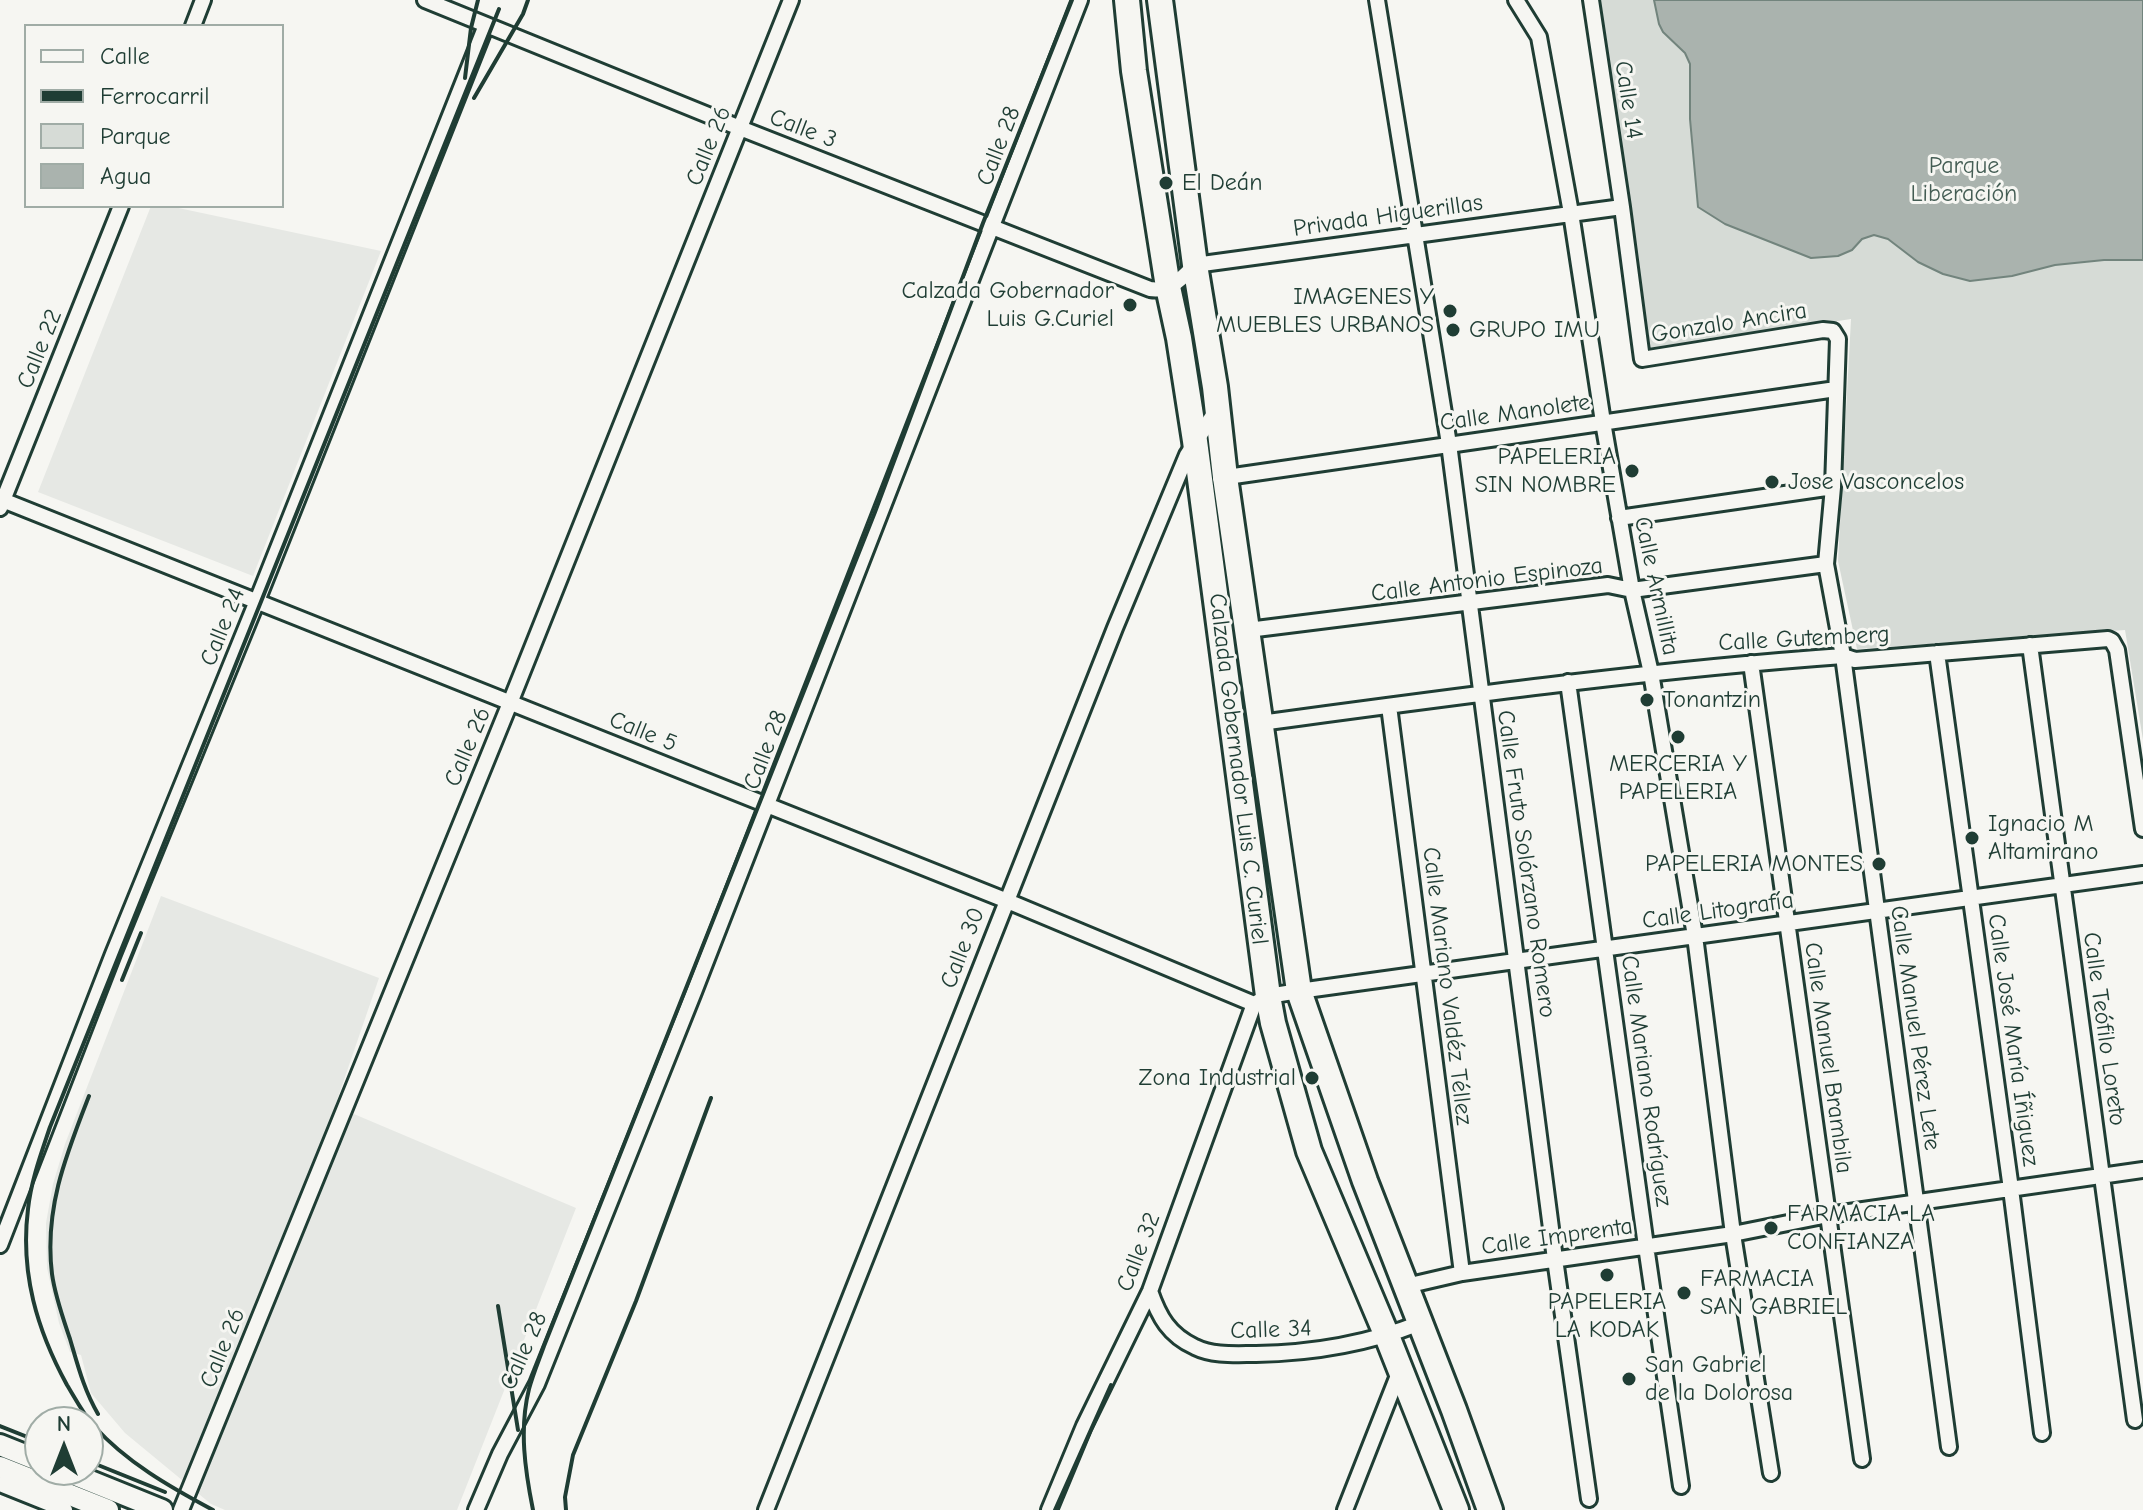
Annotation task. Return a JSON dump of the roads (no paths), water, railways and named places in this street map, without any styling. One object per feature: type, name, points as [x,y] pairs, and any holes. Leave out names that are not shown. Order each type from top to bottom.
[{"type":"main road","name":"Calzada Gobernador Luis C. Curiel","points":[[1127,0],[1134,71],[1195,441],[1261,1000],[1273,1023],[1309,1151],[1456,1510]]},
{"type":"main road","name":"Calzada Gobernador Luis C. Curiel","points":[[1160,0],[1299,991],[1365,1181],[1490,1510]]},
{"type":"main road","points":[[0,1445],[24,1455]]},
{"type":"main road","points":[[0,1467],[108,1510]]},
{"type":"main road","points":[[103,1486],[162,1510]]},
{"type":"street","points":[[194,24],[203,0]]},
{"type":"street","name":"Calle 3","points":[[425,0],[1150,289],[1168,287]]},
{"type":"street","name":"Calle 26","points":[[181,1510],[510,703],[791,0]]},
{"type":"street","name":"Calle 28","points":[[476,1510],[500,1454],[537,1384],[768,806],[1080,0]]},
{"type":"street","name":"Calle Fruto Solórzano Romero","points":[[1377,0],[1449,444],[1589,1499]]},
{"type":"street","name":"Calle Armillita","points":[[1516,0],[1539,37],[1571,213],[1619,518],[1651,673],[1695,936],[1733,1234],[1771,1473]]},
{"type":"street","name":"Calle 14","points":[[1591,0],[1622,207]]},
{"type":"street","name":"Calle 24","points":[[0,1245],[113,954],[486,25]]},
{"type":"street","name":"Privada Higuerillas","points":[[1195,265],[1622,207]]},
{"type":"street","name":"Gonzalo Ancira","points":[[1622,207],[1642,359],[1823,330],[1833,331]]},
{"type":"street","name":"Calle 22","points":[[1,502],[120,208]]},
{"type":"street","points":[[1168,287],[1176,284],[1195,265]]},
{"type":"street","name":"Calle Manuel Pérez Lete","points":[[1833,331],[1838,339],[1833,487],[1826,564],[1843,656],[1949,1447]]},
{"type":"street","name":"Calle Manolete","points":[[1200,480],[1836,389]]},
{"type":"street","name":"Calle 30","points":[[766,1510],[1115,628],[1181,469],[1195,441],[1217,409]]},
{"type":"street","points":[[1619,518],[1833,487]]},
{"type":"street","name":"Calle 5","points":[[1,502],[1261,1000]]},
{"type":"street","name":"Calle Antonio Espinoza","points":[[1248,630],[1608,585],[1632,590],[1826,564]]},
{"type":"street","name":"Calle Gutemberg","points":[[1260,723],[1568,682],[1751,663],[1843,656],[1855,660],[2103,639],[2112,641],[2117,650],[2143,829]]},
{"type":"street","name":"Calle Teófilo Loreto","points":[[2030,645],[2135,1420]]},
{"type":"street","name":"Calle José María Íñiguez","points":[[1937,653],[2042,1433]]},
{"type":"street","name":"Calle Manuel Brambila","points":[[1751,663],[1862,1459]]},
{"type":"street","name":"Calle Mariano Rodríguez","points":[[1568,682],[1681,1486]]},
{"type":"street","name":"Calle Mariano Valdéz Téllez","points":[[1389,706],[1462,1273]]},
{"type":"street","name":"Calle Litografía","points":[[1261,1000],[1299,991],[2143,874]]},
{"type":"street","name":"Calle 32","points":[[1049,1510],[1084,1426],[1150,1291],[1261,1000]]},
{"type":"street","name":"Calle Imprenta","points":[[1406,1286],[1462,1273],[1733,1234],[1828,1215],[2143,1170]]},
{"type":"street","name":"Calle 34","points":[[1150,1291],[1158,1314],[1171,1330],[1198,1349],[1220,1354],[1288,1354],[1323,1350],[1387,1336],[1420,1323]]},
{"type":"street","points":[[1345,1510],[1401,1370]]},
{"type":"street","points":[[0,1484],[65,1510]]},
{"type":"water","points":[[1654,0],[2143,0],[2143,260],[2055,265],[2012,276],[1970,281],[1943,274],[1918,262],[1888,239],[1874,235],[1862,239],[1852,250],[1838,256],[1811,258],[1725,224],[1698,207],[1690,119],[1690,64],[1685,53],[1663,32]]},
{"type":"railway","points":[[465,78],[478,0]]},
{"type":"railway","points":[[474,98],[528,0]]},
{"type":"railway","points":[[533,1510],[524,1434],[526,1404],[534,1372],[875,512],[983,223],[1072,0]]},
{"type":"railway","points":[[213,1510],[165,1483],[120,1451],[90,1421],[67,1385],[47,1343],[33,1300],[26,1256],[29,1199],[50,1127],[499,9]]},
{"type":"railway","points":[[122,980],[141,933]]},
{"type":"railway","points":[[89,1096],[59,1183],[50,1250],[55,1290],[82,1378],[94,1406]]},
{"type":"railway","points":[[566,1510],[565,1497],[573,1455],[636,1301],[711,1098]]},
{"type":"railway","points":[[498,1306],[518,1430]]},
{"type":"railway","points":[[1055,1510],[1111,1385]]},
{"type":"railway","points":[[0,1426],[24,1436]]},
{"type":"railway","points":[[104,1467],[165,1492]]},
{"type":"place","name":"El Deán","points":[[1166,183]]},
{"type":"place","name":"Calzada Gobernador Luis G.Curiel","points":[[1130,305]]},
{"type":"place","name":"IMAGENES Y MUEBLES URBANOS","points":[[1450,311]]},
{"type":"place","name":"GRUPO IMU","points":[[1453,330]]},
{"type":"place","name":"PAPELERIA SIN NOMBRE","points":[[1632,471]]},
{"type":"place","name":"Jose Vasconcelos","points":[[1772,482]]},
{"type":"place","name":"Tonantzin","points":[[1647,700]]},
{"type":"place","name":"MERCERIA Y PAPELERIA","points":[[1678,737]]},
{"type":"place","name":"Ignacio M Altamirano","points":[[1972,838]]},
{"type":"place","name":"PAPELERIA MONTES","points":[[1879,864]]},
{"type":"place","name":"Zona Industrial","points":[[1312,1078]]},
{"type":"place","name":"FARMACIA LA CONFIANZA","points":[[1771,1228]]},
{"type":"place","name":"PAPELERIA LA KODAK","points":[[1607,1275]]},
{"type":"place","name":"FARMACIA SAN GABRIEL","points":[[1684,1293]]},
{"type":"place","name":"San Gabriel de la Dolorosa","points":[[1629,1379]]},
{"type":"park label","name":"Parque Liberación","points":[[1964,180]]}]
